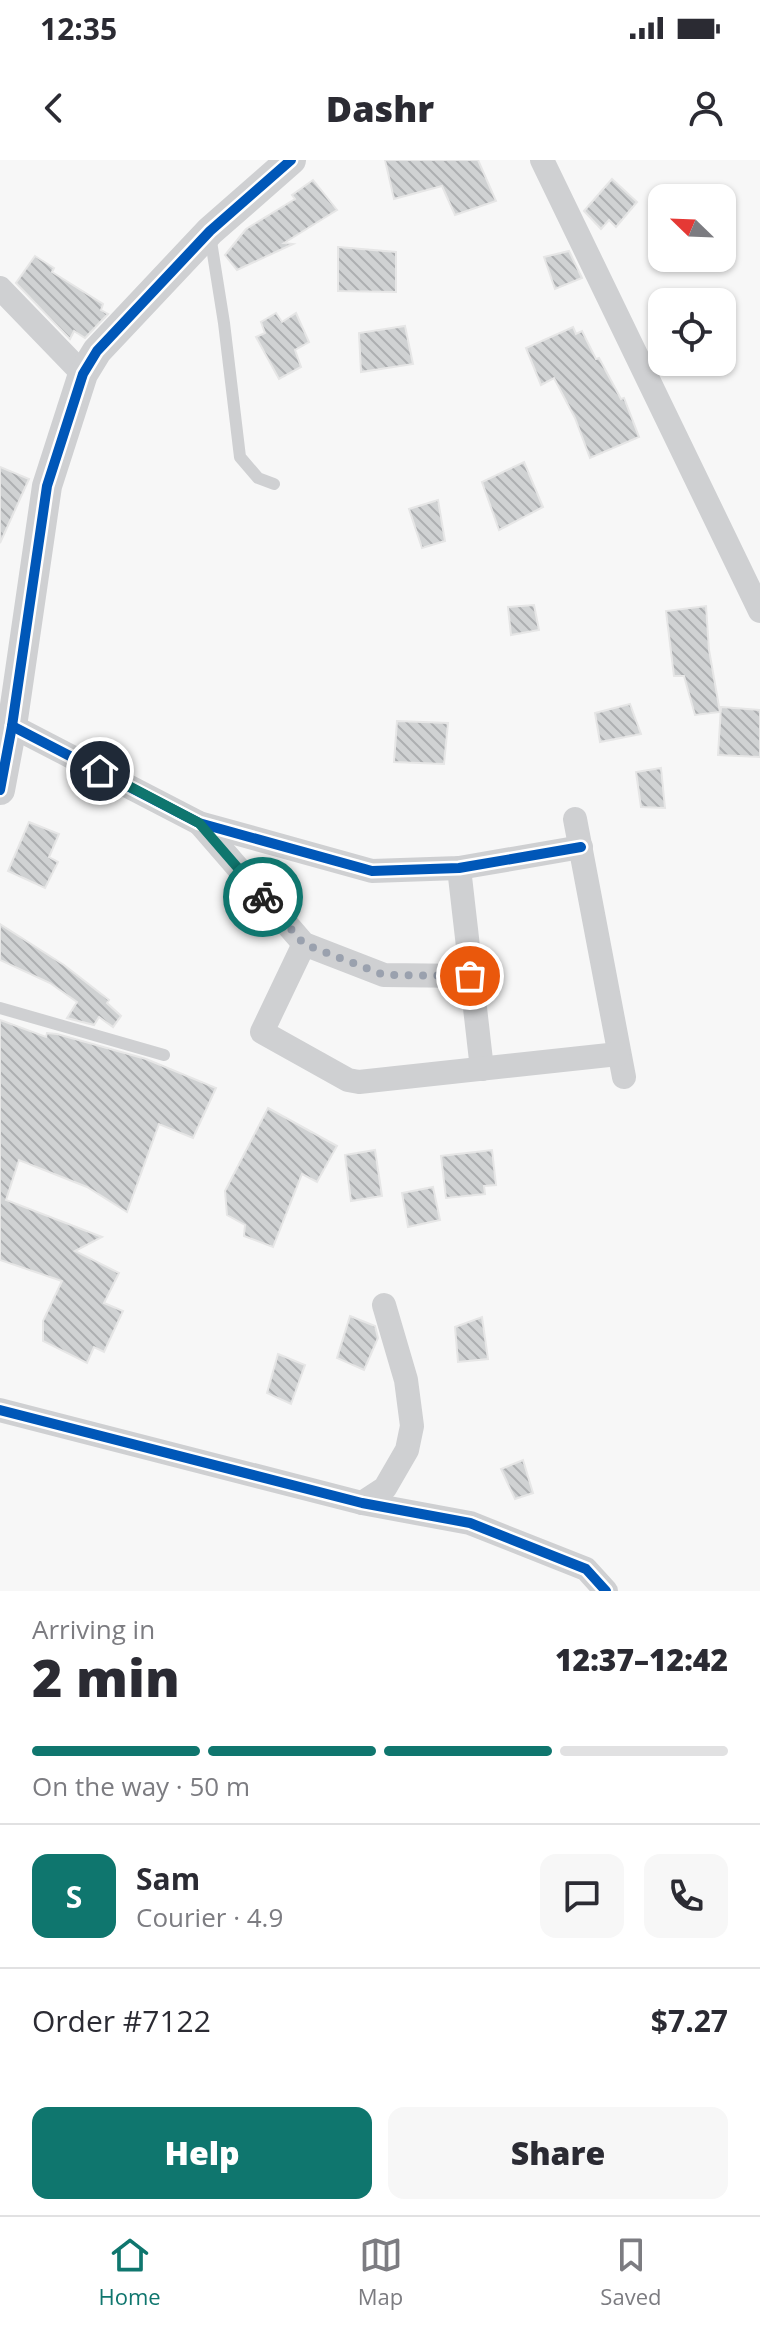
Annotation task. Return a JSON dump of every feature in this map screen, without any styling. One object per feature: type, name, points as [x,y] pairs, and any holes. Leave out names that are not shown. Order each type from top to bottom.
[{"type":"street","points":[[0,790],[47,486],[83,374],[97,351],[210,231],[291,160]]},
{"type":"street","points":[[542,160],[760,611]]},
{"type":"street","points":[[0,288],[83,374]]},
{"type":"street","points":[[12,726],[199,823],[372,871],[459,868],[581,847]]},
{"type":"street","points":[[304,944],[262,1032],[348,1080],[359,1082],[482,1069],[621,1065],[575,819]]},
{"type":"street","points":[[199,823],[304,944],[384,975],[470,976]]},
{"type":"street","points":[[459,868],[482,1069]]},
{"type":"street","points":[[362,1503],[385,1488],[407,1450],[412,1426],[406,1380],[384,1305]]},
{"type":"street","points":[[0,1410],[362,1503],[470,1523],[586,1569],[606,1591]]},
{"type":"lane","points":[[210,231],[240,457],[258,478],[274,484]]},
{"type":"lane","points":[[0,1008],[164,1055]]},
{"type":"building","points":[[385,160],[478,160],[496,201],[455,215],[442,186],[394,199]]},
{"type":"building","points":[[612,179],[637,202],[616,227],[609,220],[601,229],[584,211]]},
{"type":"building","points":[[313,180],[337,210],[284,243],[293,244],[237,270],[225,255],[246,229],[295,199],[292,195]]},
{"type":"building","points":[[338,247],[396,252],[396,292],[338,291]]},
{"type":"building","points":[[569,251],[582,278],[555,289],[544,257]]},
{"type":"building","points":[[35,256],[54,268],[52,272],[103,304],[101,310],[108,314],[85,338],[74,331],[70,339],[16,283]]},
{"type":"building","points":[[276,313],[282,322],[296,313],[309,342],[295,350],[301,367],[279,379],[256,337],[265,333],[261,322]]},
{"type":"building","points":[[405,326],[413,364],[361,372],[359,333]]},
{"type":"building","points":[[573,327],[576,334],[582,331],[621,399],[624,398],[639,437],[590,458],[575,418],[554,378],[541,385],[526,348]]},
{"type":"building","points":[[524,462],[543,507],[499,530],[482,482]]},
{"type":"building","points":[[0,467],[29,479],[0,543]]},
{"type":"building","points":[[438,500],[445,541],[422,548],[409,509]]},
{"type":"building","points":[[534,605],[539,630],[511,635],[508,607]]},
{"type":"building","points":[[706,606],[709,650],[720,712],[695,715],[684,676],[674,676],[666,611]]},
{"type":"building","points":[[630,704],[641,734],[600,742],[595,713]]},
{"type":"building","points":[[721,707],[760,710],[760,757],[718,755]]},
{"type":"building","points":[[397,721],[448,723],[444,764],[394,762]]},
{"type":"building","points":[[661,768],[665,808],[641,807],[636,772]]},
{"type":"building","points":[[29,822],[59,834],[49,857],[58,862],[45,888],[8,871]]},
{"type":"building","points":[[0,924],[64,965],[109,1000],[107,1003],[121,1016],[113,1027],[99,1017],[94,1025],[67,1018],[77,1002],[50,983],[0,960]]},
{"type":"building","points":[[0,1020],[46,1037],[47,1033],[57,1034],[146,1059],[216,1088],[193,1138],[159,1124],[127,1212],[87,1187],[19,1160],[6,1200],[102,1237],[75,1251],[119,1273],[104,1303],[123,1311],[104,1352],[94,1347],[87,1363],[43,1341],[43,1321],[62,1281],[0,1260]]},
{"type":"building","points":[[268,1108],[337,1146],[317,1182],[302,1174],[273,1247],[244,1236],[245,1225],[227,1215],[225,1191]]},
{"type":"building","points":[[375,1150],[382,1196],[351,1201],[345,1155]]},
{"type":"building","points":[[492,1150],[496,1185],[484,1186],[485,1194],[446,1198],[441,1156]]},
{"type":"building","points":[[433,1187],[440,1220],[408,1227],[402,1193]]},
{"type":"building","points":[[350,1316],[375,1326],[378,1338],[364,1370],[337,1358]]},
{"type":"building","points":[[482,1317],[488,1359],[458,1362],[455,1327]]},
{"type":"building","points":[[278,1354],[305,1365],[291,1404],[267,1393]]},
{"type":"building","points":[[523,1460],[533,1493],[515,1499],[501,1469]]},
{"type":"cycle path","points":[[0,790],[47,486],[83,374],[97,351],[210,231],[291,160]]},
{"type":"cycle path","points":[[12,726],[199,823],[372,871],[459,868],[581,847]]},
{"type":"cycle path","points":[[0,1410],[362,1503],[470,1523],[586,1569],[606,1591]]},
{"type":"way so far","points":[[263,897],[304,944],[384,975],[470,976]]},
{"type":"route","points":[[100,771],[199,823],[263,897]]}]
